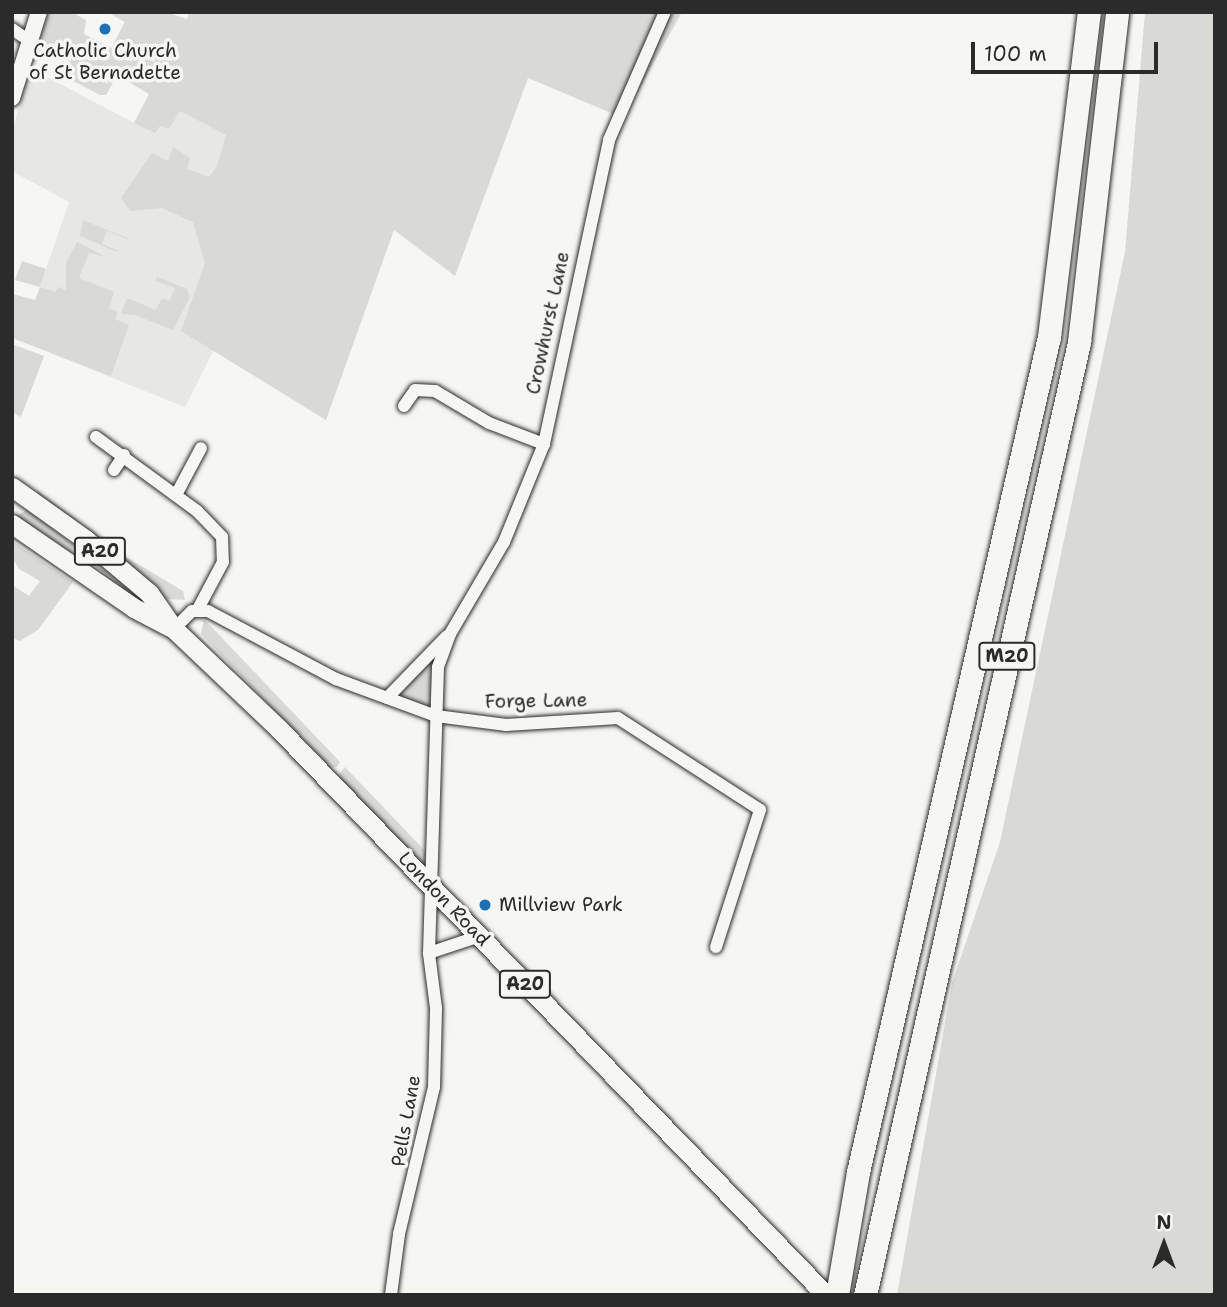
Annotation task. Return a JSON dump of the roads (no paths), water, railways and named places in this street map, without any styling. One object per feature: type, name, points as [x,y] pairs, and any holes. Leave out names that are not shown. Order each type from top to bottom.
[{"type":"highway","name":"M20","points":[[834,1290],[858,1172],[1049,337],[1089,12]]},
{"type":"highway","name":"M20","points":[[865,1295],[1079,342],[1117,12]]},
{"type":"main road","name":"London Road","points":[[12,487],[85,539],[149,593],[174,629],[834,1290]]},
{"type":"main road","name":"London Road","points":[[12,524],[134,608],[174,629]]},
{"type":"street","points":[[12,97],[39,12]]},
{"type":"street","name":"Crowhurst Lane","points":[[433,887],[436,679],[450,634],[504,542],[544,444],[609,140],[665,12]]},
{"type":"street","points":[[12,29],[31,41]]},
{"type":"street","points":[[404,406],[415,390],[435,391],[489,423],[544,444]]},
{"type":"street","points":[[96,437],[124,455],[214,525],[224,542],[223,562],[198,610],[188,613],[174,629]]},
{"type":"street","points":[[176,495],[201,448]]},
{"type":"street","points":[[114,470],[124,455]]},
{"type":"street","name":"Forge Lane","points":[[198,610],[328,675],[436,716],[506,725],[618,718],[760,810],[716,947]]},
{"type":"street","name":"Crowhurst Lane","points":[[387,698],[450,634]]},
{"type":"street","name":"Pells Lane","points":[[391,1295],[400,1234],[435,1087],[436,1008],[429,953],[433,887]]},
{"type":"street","points":[[429,953],[480,936]]},
{"type":"place","name":"Catholic Church of St Bernadette","points":[[105,29]]},
{"type":"place","name":"Millview Park","points":[[485,905]]}]
